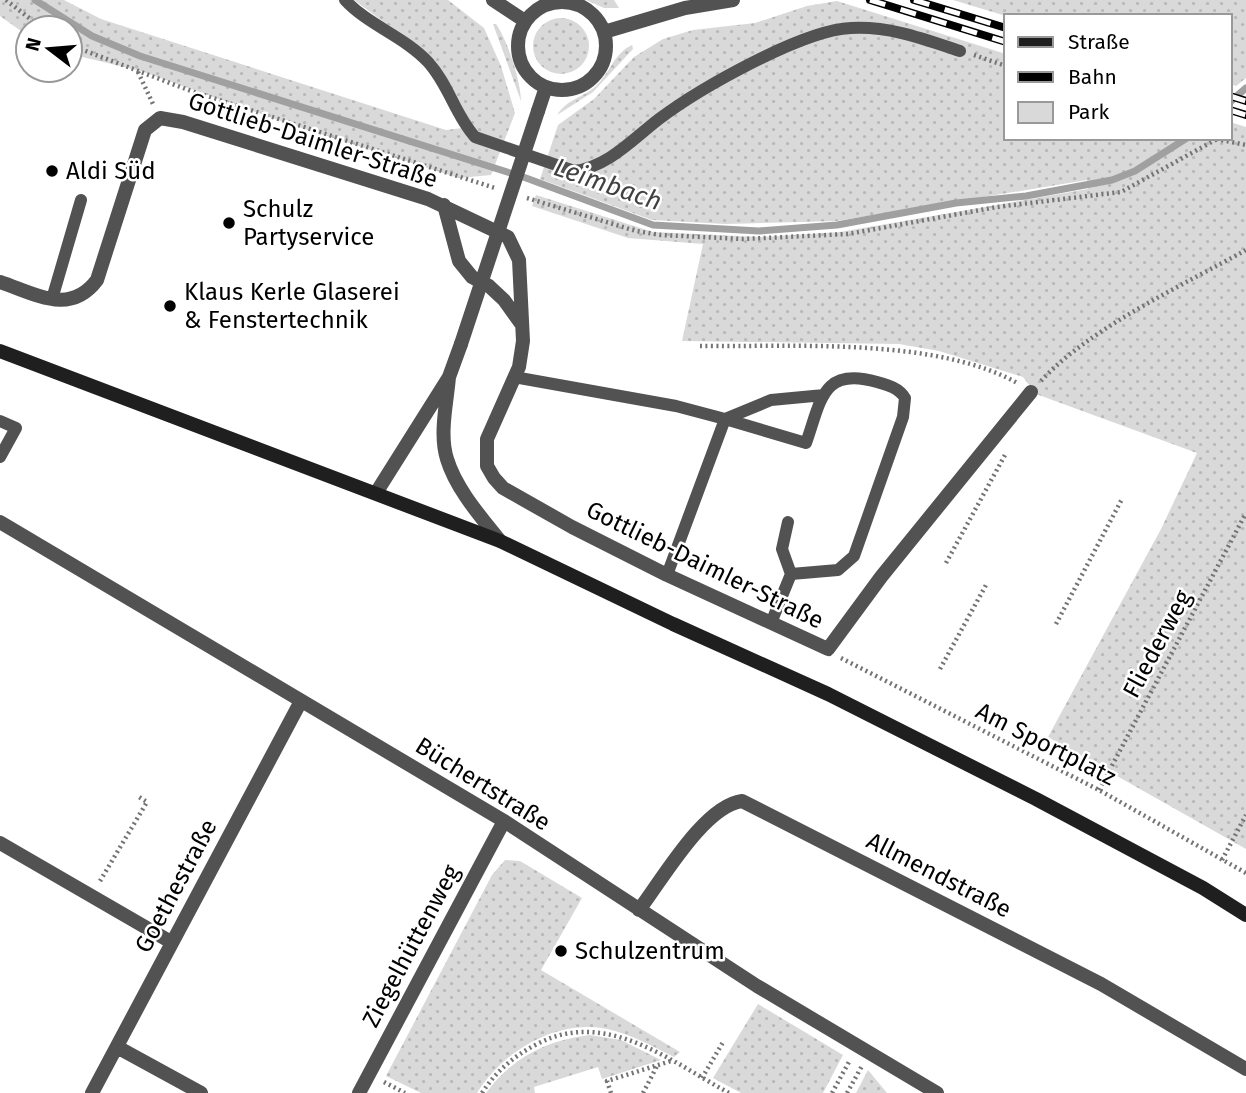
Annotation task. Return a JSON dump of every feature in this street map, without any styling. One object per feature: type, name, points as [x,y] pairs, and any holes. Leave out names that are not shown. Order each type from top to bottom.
[{"type":"main road","points":[[0,351],[500,541],[673,624],[839,699],[1037,799],[1203,888],[1246,915]]},
{"type":"street","points":[[493,0],[525,21]]},
{"type":"street","points":[[568,1],[590,11],[604,32],[605,57],[592,78],[570,89],[546,87],[527,73],[519,59],[517,43],[525,21],[544,5],[568,1]]},
{"type":"street","points":[[604,32],[685,8],[727,1]]},
{"type":"street","points":[[376,493],[449,377],[546,87]]},
{"type":"street","name":"Gottlieb-Daimler-Straße","points":[[0,282],[52,299],[68,301],[85,296],[97,280],[136,151],[145,130],[159,118],[183,122],[444,205],[508,237],[517,250],[523,326],[522,355],[486,439],[487,466],[494,478],[503,488],[572,527],[667,575],[828,649],[881,577],[1031,392]]},
{"type":"street","name":"Gottlieb-Daimler-Straße","points":[[444,205],[459,261],[472,277],[489,286],[504,300],[523,326]]},
{"type":"street","points":[[449,377],[444,436],[447,459],[475,509],[500,541]]},
{"type":"street","name":"Büchertstraße","points":[[0,522],[504,821],[639,910],[937,1093]]},
{"type":"street","name":"Goethestraße","points":[[92,1093],[301,701]]},
{"type":"street","name":"Allmendstraße","points":[[639,910],[708,819],[728,803],[742,801],[1101,984],[1246,1069]]},
{"type":"street","name":"Ziegelhüttenweg","points":[[359,1093],[504,821]]},
{"type":"street","points":[[0,843],[172,942]]},
{"type":"street","points":[[117,1047],[201,1093]]},
{"type":"lane","points":[[345,0],[427,61],[444,83],[464,125],[475,137],[574,171],[589,169],[605,161],[690,98],[769,54],[812,39],[849,28],[897,30],[960,51]]},
{"type":"lane","points":[[52,299],[81,200]]},
{"type":"lane","points":[[514,377],[676,406],[806,443],[824,395],[841,378],[857,376],[898,390],[905,398],[905,408],[852,559],[838,570],[791,574]]},
{"type":"lane","points":[[667,575],[725,419],[771,400],[824,395]]},
{"type":"lane","points":[[0,421],[16,428],[0,457]]},
{"type":"lane","points":[[771,623],[791,574],[782,549],[788,523]]},
{"type":"path","points":[[6,0],[24,14]]},
{"type":"path","points":[[84,51],[138,72],[508,192]]},
{"type":"path","points":[[960,51],[1004,65]]},
{"type":"path","points":[[138,72],[159,118]]},
{"type":"path","points":[[521,196],[636,231],[661,235],[743,239],[835,235],[997,207],[1052,203],[1121,192],[1178,163],[1214,140]]},
{"type":"path","points":[[1221,140],[1246,145]]},
{"type":"path","points":[[700,346],[873,348],[915,352],[1004,376],[1031,392],[1075,349],[1246,250]]},
{"type":"path","points":[[946,564],[1007,451]]},
{"type":"path","points":[[1056,624],[1122,499]]},
{"type":"path","name":"Fliederweg","points":[[1099,790],[1246,513]]},
{"type":"path","points":[[940,669],[985,585]]},
{"type":"path","name":"Am Sportplatz","points":[[828,649],[843,660],[1099,790],[1246,873]]},
{"type":"path","points":[[91,896],[147,802],[139,797]]},
{"type":"path","points":[[1222,860],[1246,815]]},
{"type":"path","points":[[482,1093],[503,1065],[550,1037],[570,1032],[613,1034],[642,1044],[729,1093]]},
{"type":"path","points":[[702,1078],[723,1042]]},
{"type":"path","points":[[832,1093],[864,1049]]},
{"type":"path","points":[[847,1093],[864,1049]]},
{"type":"path","points":[[611,1093],[607,1081],[672,1061]]},
{"type":"path","points":[[643,1093],[657,1065]]},
{"type":"green space","points":[[0,0],[64,0],[101,19],[446,130],[471,127],[448,80],[430,56],[354,0],[448,0],[484,28],[501,66],[515,113],[491,175],[459,178],[286,123],[141,71],[84,57],[84,14],[14,14],[14,26],[0,16]]},
{"type":"green space","points":[[586,0],[614,0],[619,8],[604,8]]},
{"type":"green space","points":[[953,0],[1246,0],[1246,78],[1236,86],[1232,85],[1232,14],[1004,15]]},
{"type":"green space","points":[[837,1],[1004,53],[1004,140],[1232,140],[1232,123],[1246,127],[1246,849],[1048,737],[1161,529],[1197,453],[1036,394],[1023,377],[939,351],[899,344],[682,341],[703,244],[628,238],[532,206],[536,195],[653,232],[761,237],[840,232],[1088,189],[1087,180],[837,221],[725,224],[652,220],[540,179],[558,125],[594,99],[634,57],[663,39],[693,30],[755,23],[807,6]]},
{"type":"green space","points":[[555,18],[567,18],[581,26],[589,40],[587,57],[581,66],[567,74],[555,74],[538,62],[533,52],[533,40],[545,23]]},
{"type":"green space","points":[[493,24],[496,24],[509,50],[519,83],[521,101]]},
{"type":"green space","points":[[632,45],[633,49],[593,92],[557,115],[565,105],[596,86],[616,58]]},
{"type":"green space","points":[[505,860],[520,861],[582,898],[541,970],[680,1052],[674,1057],[615,1031],[595,1027],[575,1028],[537,1039],[519,1050],[503,1062],[477,1093],[421,1093],[386,1076],[492,875]]},
{"type":"green space","points":[[758,1004],[843,1055],[823,1093],[741,1093],[713,1078]]},
{"type":"green space","points":[[590,1035],[621,1040],[661,1060],[602,1079],[598,1067],[534,1087],[535,1093],[486,1093],[507,1070],[531,1053],[559,1041]]},
{"type":"green space","points":[[868,1070],[887,1093],[856,1093]]},
{"type":"waterway","name":"Leimbach","points":[[35,0],[92,36],[140,56],[526,178],[653,225],[759,231],[837,225],[956,203],[1026,196],[1112,180],[1135,171],[1184,140]]},
{"type":"waterway","name":"Leimbach","points":[[1232,100],[1246,88]]},
{"type":"railway","points":[[870,0],[1004,41]]},
{"type":"railway","points":[[914,0],[1004,27]]},
{"type":"railway","points":[[1232,97],[1246,101]]},
{"type":"railway","points":[[1232,111],[1246,115]]},
{"type":"place","name":"Aldi Süd","points":[[52,171]]},
{"type":"place","name":"Schulz Partyservice","points":[[229,223]]},
{"type":"place","name":"Klaus Kerle Glaserei & Fenstertechnik","points":[[170,306]]},
{"type":"place","name":"Schulzentrum","points":[[561,951]]}]
